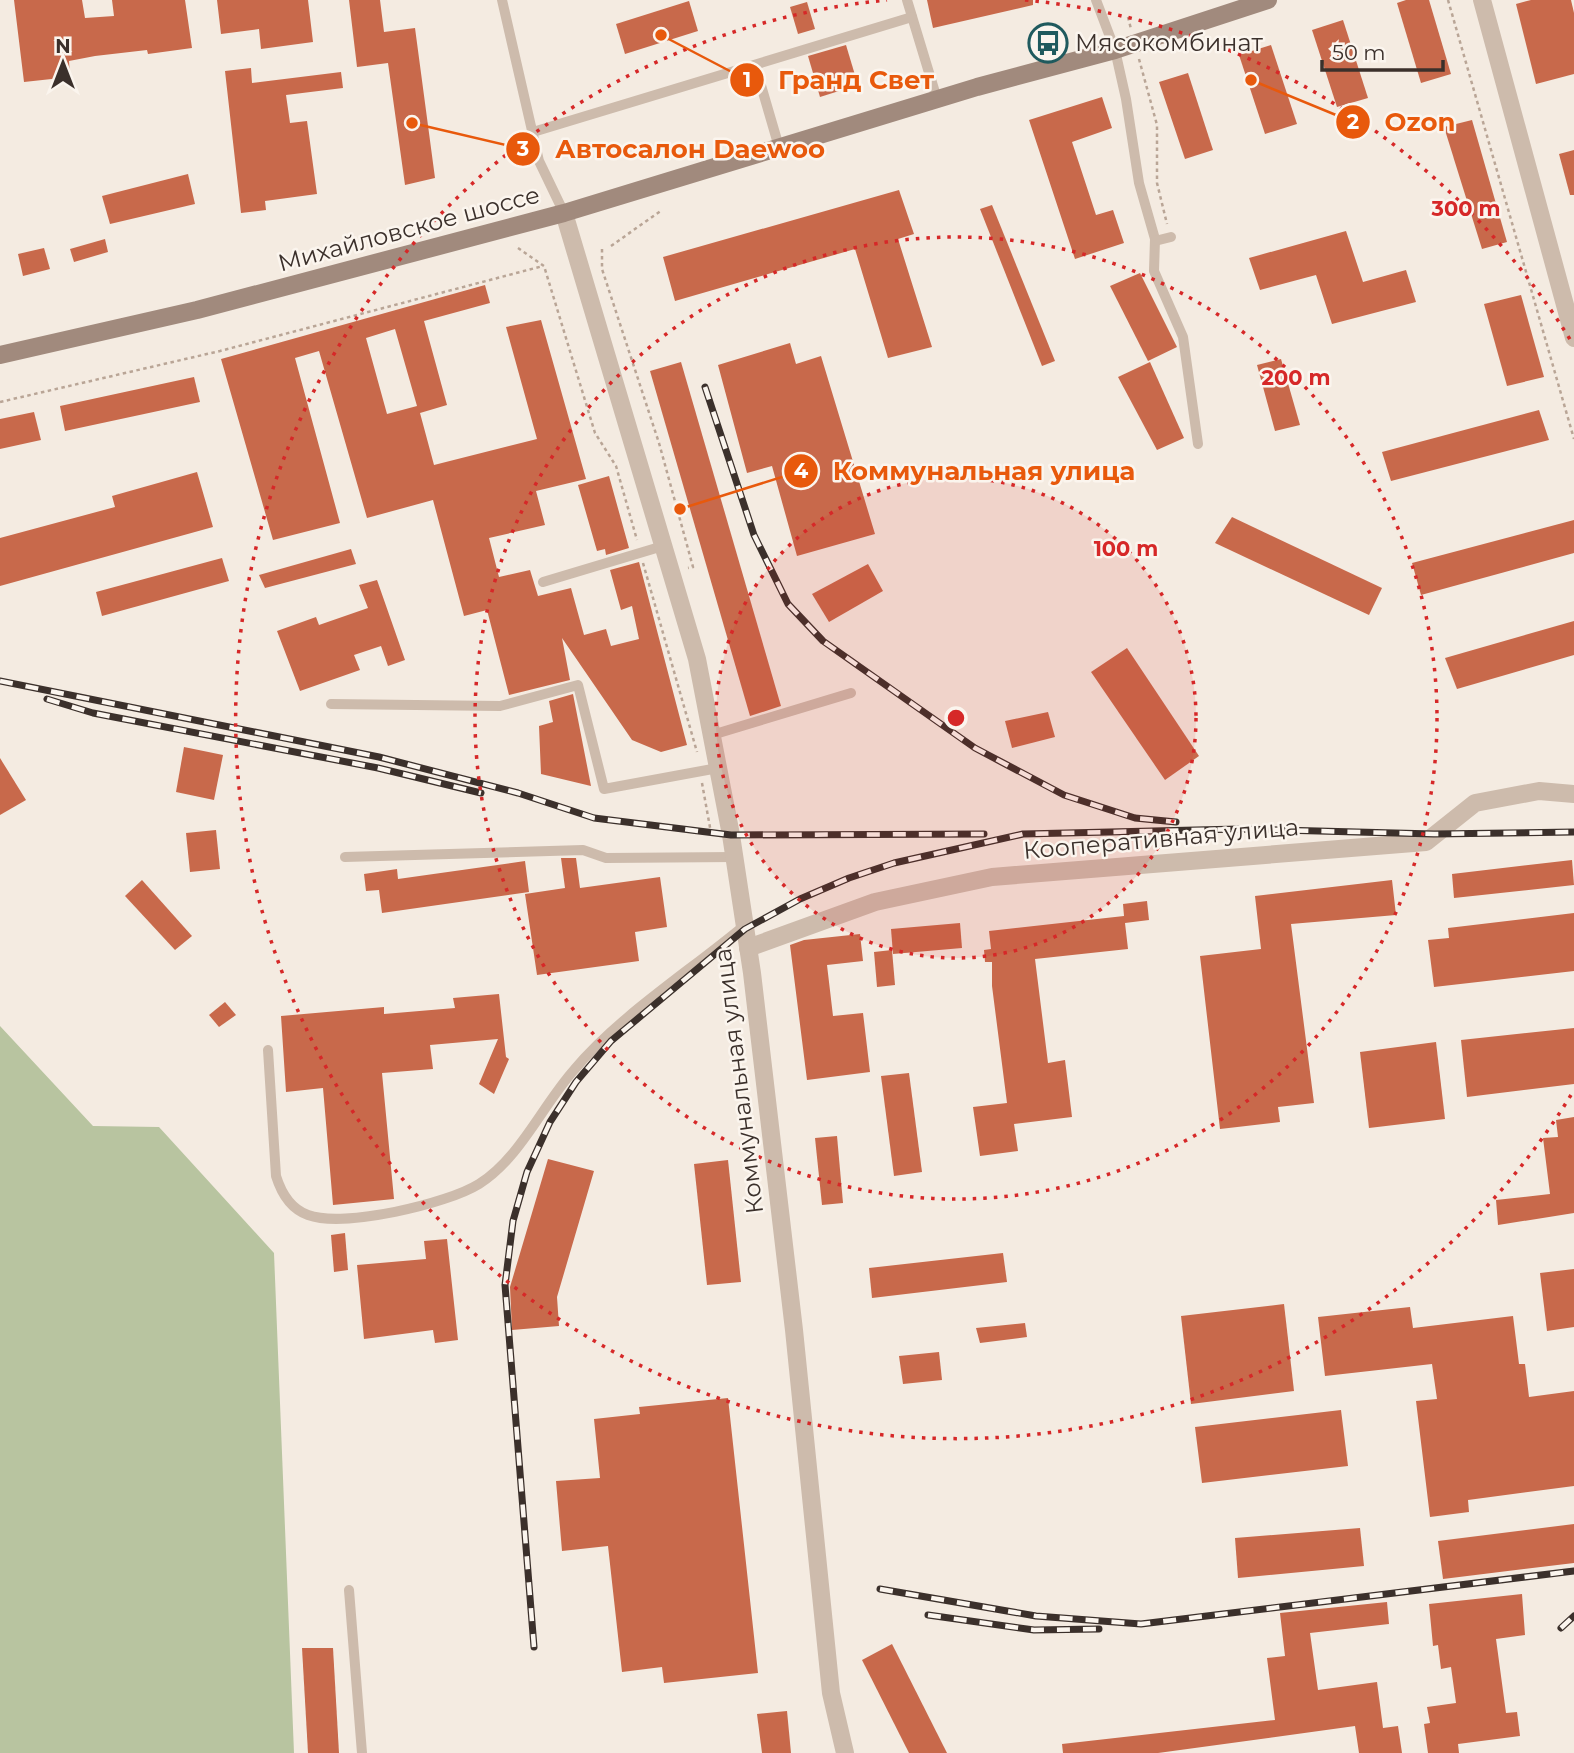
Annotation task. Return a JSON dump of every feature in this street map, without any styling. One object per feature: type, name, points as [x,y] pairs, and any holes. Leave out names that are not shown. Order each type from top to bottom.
[{"type":"main road","name":"Михайловское шоссе","points":[[0,355],[197,310],[564,213],[937,99],[1115,50],[1268,0]]},
{"type":"street","points":[[1482,0],[1574,338]]},
{"type":"street","name":"Коммунальная улица","points":[[564,213],[697,659],[712,736],[709,769],[734,857],[745,925],[795,1343],[831,1693],[845,1753]]},
{"type":"street","name":"Кооперативная улица","points":[[748,948],[875,902],[992,877],[1426,842],[1475,803],[1539,791],[1574,794]]},
{"type":"lane","points":[[502,0],[539,160],[564,213]]},
{"type":"lane","points":[[907,0],[937,99]]},
{"type":"lane","points":[[1096,0],[1115,50],[1139,183],[1155,241],[1154,271],[1183,337],[1198,444]]},
{"type":"lane","points":[[533,132],[912,17]]},
{"type":"lane","points":[[755,65],[779,147]]},
{"type":"lane","points":[[1155,241],[1171,237]]},
{"type":"lane","points":[[543,582],[663,546]]},
{"type":"lane","points":[[331,704],[500,706],[578,685],[604,789],[709,769]]},
{"type":"lane","points":[[712,736],[851,693]]},
{"type":"lane","points":[[345,857],[583,850],[606,858],[734,857]]},
{"type":"lane","points":[[268,1050],[276,1176],[281,1191],[293,1205],[307,1215],[327,1219],[388,1213],[436,1203],[477,1186],[497,1171],[574,1069],[610,1033],[745,925]]},
{"type":"lane","points":[[349,1590],[362,1753]]},
{"type":"path","points":[[1448,0],[1574,439]]},
{"type":"path","points":[[1128,17],[1157,125],[1157,183],[1171,237]]},
{"type":"path","points":[[611,246],[662,210]]},
{"type":"path","points":[[518,248],[544,266],[595,433],[616,466],[640,553],[709,769],[710,833]]},
{"type":"path","points":[[602,249],[602,269],[659,443],[693,567]]},
{"type":"path","points":[[0,402],[220,351],[544,266]]},
{"type":"green space","points":[[0,1026],[93,1126],[159,1127],[274,1253],[294,1753],[0,1753]]},
{"type":"building","points":[[14,0],[82,0],[85,18],[114,16],[112,0],[185,0],[192,48],[148,54],[147,50],[69,61],[70,77],[24,82]]},
{"type":"building","points":[[217,0],[308,0],[313,42],[261,49],[259,29],[221,34]]},
{"type":"building","points":[[349,0],[380,0],[384,32],[415,28],[435,178],[405,185],[388,63],[357,67]]},
{"type":"building","points":[[927,0],[1033,0],[1033,5],[933,28]]},
{"type":"building","points":[[1406,0],[1429,0],[1451,74],[1421,83],[1397,3]]},
{"type":"building","points":[[1531,0],[1571,0],[1574,13],[1574,74],[1536,84],[1516,4]]},
{"type":"building","points":[[689,1],[698,31],[625,54],[616,24]]},
{"type":"building","points":[[807,2],[815,29],[798,34],[790,7]]},
{"type":"building","points":[[1343,20],[1368,98],[1337,107],[1312,30]]},
{"type":"building","points":[[846,45],[858,85],[820,97],[808,56]]},
{"type":"building","points":[[1271,45],[1297,124],[1265,134],[1239,55]]},
{"type":"building","points":[[251,68],[252,83],[341,72],[343,88],[286,95],[290,123],[307,121],[317,194],[265,201],[266,210],[241,213],[225,71]]},
{"type":"building","points":[[1188,73],[1213,150],[1185,159],[1159,82]]},
{"type":"building","points":[[1102,97],[1112,128],[1072,142],[1096,215],[1113,210],[1124,243],[1075,259],[1029,120]]},
{"type":"building","points":[[1472,120],[1507,242],[1482,249],[1444,127]]},
{"type":"building","points":[[1574,150],[1574,195],[1570,195],[1559,154]]},
{"type":"building","points":[[188,174],[195,204],[110,224],[102,196]]},
{"type":"building","points":[[899,190],[914,234],[898,239],[932,347],[888,358],[855,249],[675,301],[663,257]]},
{"type":"building","points":[[992,205],[1055,361],[1042,366],[980,209]]},
{"type":"building","points":[[1346,231],[1363,282],[1406,270],[1416,302],[1332,324],[1316,275],[1260,290],[1249,258]]},
{"type":"building","points":[[105,239],[108,252],[74,262],[70,249]]},
{"type":"building","points":[[44,248],[50,269],[23,276],[18,254]]},
{"type":"building","points":[[1140,273],[1177,347],[1148,361],[1110,286]]},
{"type":"building","points":[[485,285],[490,303],[424,321],[447,405],[420,413],[434,465],[537,439],[506,327],[541,320],[586,479],[536,491],[545,525],[489,538],[499,577],[530,570],[538,596],[571,588],[584,635],[606,629],[611,646],[639,639],[632,606],[621,610],[610,570],[639,562],[687,745],[661,752],[632,740],[562,638],[570,680],[509,695],[487,610],[464,616],[433,500],[367,518],[319,351],[295,358],[340,523],[273,540],[221,359]],"holes":[[[395,329],[417,406],[387,414],[366,338]]]},
{"type":"building","points":[[1521,295],[1544,377],[1507,386],[1484,304]]},
{"type":"building","points":[[790,343],[796,364],[821,356],[875,534],[797,556],[772,466],[747,473],[718,365]]},
{"type":"building","points":[[1281,359],[1300,425],[1275,431],[1257,365]]},
{"type":"building","points":[[681,362],[781,706],[750,716],[650,371]]},
{"type":"building","points":[[1150,362],[1184,438],[1157,450],[1118,377]]},
{"type":"building","points":[[194,377],[200,402],[65,431],[60,406]]},
{"type":"building","points":[[1539,410],[1549,440],[1391,481],[1382,452]]},
{"type":"building","points":[[34,412],[41,440],[0,449],[0,419]]},
{"type":"building","points":[[197,472],[213,527],[0,586],[0,538],[115,507],[112,496]]},
{"type":"building","points":[[609,476],[629,548],[606,555],[605,549],[597,551],[578,485]]},
{"type":"building","points":[[1232,517],[1382,588],[1369,615],[1215,543]]},
{"type":"building","points":[[1574,520],[1574,553],[1421,595],[1412,563]]},
{"type":"building","points":[[351,549],[356,564],[265,588],[259,575]]},
{"type":"building","points":[[222,558],[229,581],[102,616],[96,592]]},
{"type":"building","points":[[868,564],[883,591],[829,622],[812,594]]},
{"type":"building","points":[[377,580],[405,660],[388,666],[381,646],[354,655],[360,670],[300,691],[277,631],[316,617],[319,625],[368,608],[359,585]]},
{"type":"building","points":[[1574,621],[1574,655],[1457,689],[1445,658]]},
{"type":"building","points":[[1127,648],[1199,756],[1165,780],[1091,672]]},
{"type":"building","points":[[573,694],[591,786],[541,774],[539,726],[553,722],[549,701]]},
{"type":"building","points":[[1048,712],[1055,737],[1012,748],[1005,721]]},
{"type":"building","points":[[184,747],[223,755],[214,800],[176,792]]},
{"type":"building","points":[[0,758],[26,800],[0,815]]},
{"type":"building","points":[[216,830],[220,869],[190,872],[186,833]]},
{"type":"building","points":[[561,858],[576,858],[580,888],[660,877],[667,927],[635,932],[639,961],[537,975],[525,894],[565,888]]},
{"type":"building","points":[[1572,860],[1574,885],[1454,898],[1452,874]]},
{"type":"building","points":[[525,861],[529,892],[382,913],[379,890],[366,891],[364,874],[397,869],[398,879]]},
{"type":"building","points":[[142,880],[192,936],[175,950],[125,896]]},
{"type":"building","points":[[1392,880],[1396,915],[1291,924],[1314,1103],[1278,1107],[1280,1122],[1220,1129],[1200,956],[1261,949],[1255,896]]},
{"type":"building","points":[[1147,901],[1149,920],[1125,923],[1128,949],[1035,959],[1048,1063],[1065,1060],[1072,1117],[1014,1124],[1018,1151],[980,1156],[973,1107],[1007,1103],[992,986],[992,962],[985,962],[984,950],[991,949],[989,931],[1124,916],[1123,904]]},
{"type":"building","points":[[1574,913],[1574,971],[1434,987],[1428,940],[1449,938],[1448,928]]},
{"type":"building","points":[[960,923],[962,948],[893,954],[891,929]]},
{"type":"building","points":[[860,934],[863,961],[827,965],[833,1016],[863,1013],[870,1072],[807,1080],[790,945],[804,940]]},
{"type":"building","points":[[892,950],[895,985],[877,987],[874,952]]},
{"type":"building","points":[[499,994],[506,1057],[509,1059],[494,1094],[479,1084],[498,1039],[430,1045],[433,1069],[382,1073],[394,1199],[333,1205],[323,1088],[286,1092],[281,1016],[384,1007],[384,1014],[455,1008],[453,998]]},
{"type":"building","points":[[225,1002],[236,1015],[219,1027],[209,1015]]},
{"type":"building","points":[[1574,1028],[1574,1084],[1467,1097],[1461,1040]]},
{"type":"building","points":[[1436,1042],[1445,1119],[1369,1128],[1360,1052]]},
{"type":"building","points":[[909,1073],[922,1172],[894,1176],[881,1076]]},
{"type":"building","points":[[1574,1117],[1574,1213],[1498,1225],[1496,1200],[1550,1194],[1543,1138],[1558,1137],[1556,1120]]},
{"type":"building","points":[[837,1136],[843,1203],[822,1205],[815,1138]]},
{"type":"building","points":[[548,1159],[594,1171],[557,1297],[559,1326],[512,1330],[510,1287]]},
{"type":"building","points":[[728,1160],[741,1282],[707,1285],[694,1164]]},
{"type":"building","points":[[345,1233],[348,1270],[334,1272],[331,1235]]},
{"type":"building","points":[[447,1239],[458,1340],[435,1343],[433,1330],[364,1339],[357,1265],[426,1259],[424,1241]]},
{"type":"building","points":[[1003,1253],[1007,1282],[872,1298],[869,1268]]},
{"type":"building","points":[[1574,1269],[1574,1327],[1547,1331],[1540,1273]]},
{"type":"building","points":[[1284,1304],[1294,1391],[1191,1404],[1181,1316]]},
{"type":"building","points":[[1410,1307],[1413,1328],[1513,1316],[1519,1364],[1525,1364],[1529,1397],[1574,1391],[1574,1486],[1468,1500],[1469,1512],[1430,1517],[1416,1401],[1437,1399],[1432,1364],[1325,1376],[1318,1317]]},
{"type":"building","points":[[1025,1323],[1027,1337],[980,1343],[976,1328]]},
{"type":"building","points":[[939,1352],[942,1380],[903,1384],[899,1356]]},
{"type":"building","points":[[728,1398],[758,1673],[664,1683],[662,1667],[622,1672],[608,1546],[562,1551],[556,1481],[600,1478],[594,1419],[640,1414],[639,1407]]},
{"type":"building","points":[[1341,1410],[1348,1466],[1202,1483],[1195,1427]]},
{"type":"building","points":[[1574,1524],[1574,1563],[1443,1579],[1438,1541]]},
{"type":"building","points":[[1360,1528],[1364,1566],[1238,1578],[1235,1538]]},
{"type":"building","points":[[1522,1594],[1525,1635],[1496,1639],[1506,1713],[1517,1712],[1520,1736],[1458,1744],[1459,1753],[1428,1753],[1424,1724],[1430,1723],[1427,1707],[1456,1703],[1451,1667],[1441,1669],[1438,1645],[1433,1646],[1429,1604]]},
{"type":"building","points":[[1387,1602],[1389,1624],[1310,1633],[1318,1690],[1377,1682],[1383,1728],[1398,1726],[1402,1753],[1359,1753],[1355,1726],[1158,1753],[1063,1753],[1062,1744],[1275,1720],[1267,1658],[1285,1656],[1280,1613]]},
{"type":"building","points":[[892,1644],[947,1753],[909,1753],[862,1660]]},
{"type":"building","points":[[302,1648],[333,1648],[339,1753],[308,1753]]},
{"type":"building","points":[[787,1711],[791,1753],[762,1753],[757,1714]]},
{"type":"railway","points":[[705,387],[754,535],[788,604],[823,641],[975,748],[1064,795],[1135,818],[1176,822]]},
{"type":"railway","points":[[0,681],[379,757],[518,793],[594,818],[731,835],[984,834]]},
{"type":"railway","points":[[47,699],[93,713],[378,768],[481,793]]},
{"type":"railway","points":[[534,1647],[505,1285],[513,1221],[527,1172],[550,1122],[576,1082],[611,1041],[745,929],[800,899],[849,878],[894,863],[1023,834],[1239,829],[1434,834],[1574,832]]},
{"type":"railway","points":[[880,1589],[1036,1616],[1141,1624],[1574,1571]]},
{"type":"railway","points":[[928,1615],[1034,1630],[1099,1629]]},
{"type":"railway","points":[[1561,1628],[1574,1616]]},
{"type":"place","name":"Гранд Свет","points":[[661,35]]},
{"type":"place","name":"Мясокомбинат","points":[[1048,43]]},
{"type":"place","name":"Ozon","points":[[1251,80]]},
{"type":"place","name":"Автосалон Daewoo","points":[[412,123]]},
{"type":"place","name":"Коммунальная улица","points":[[680,509]]}]
